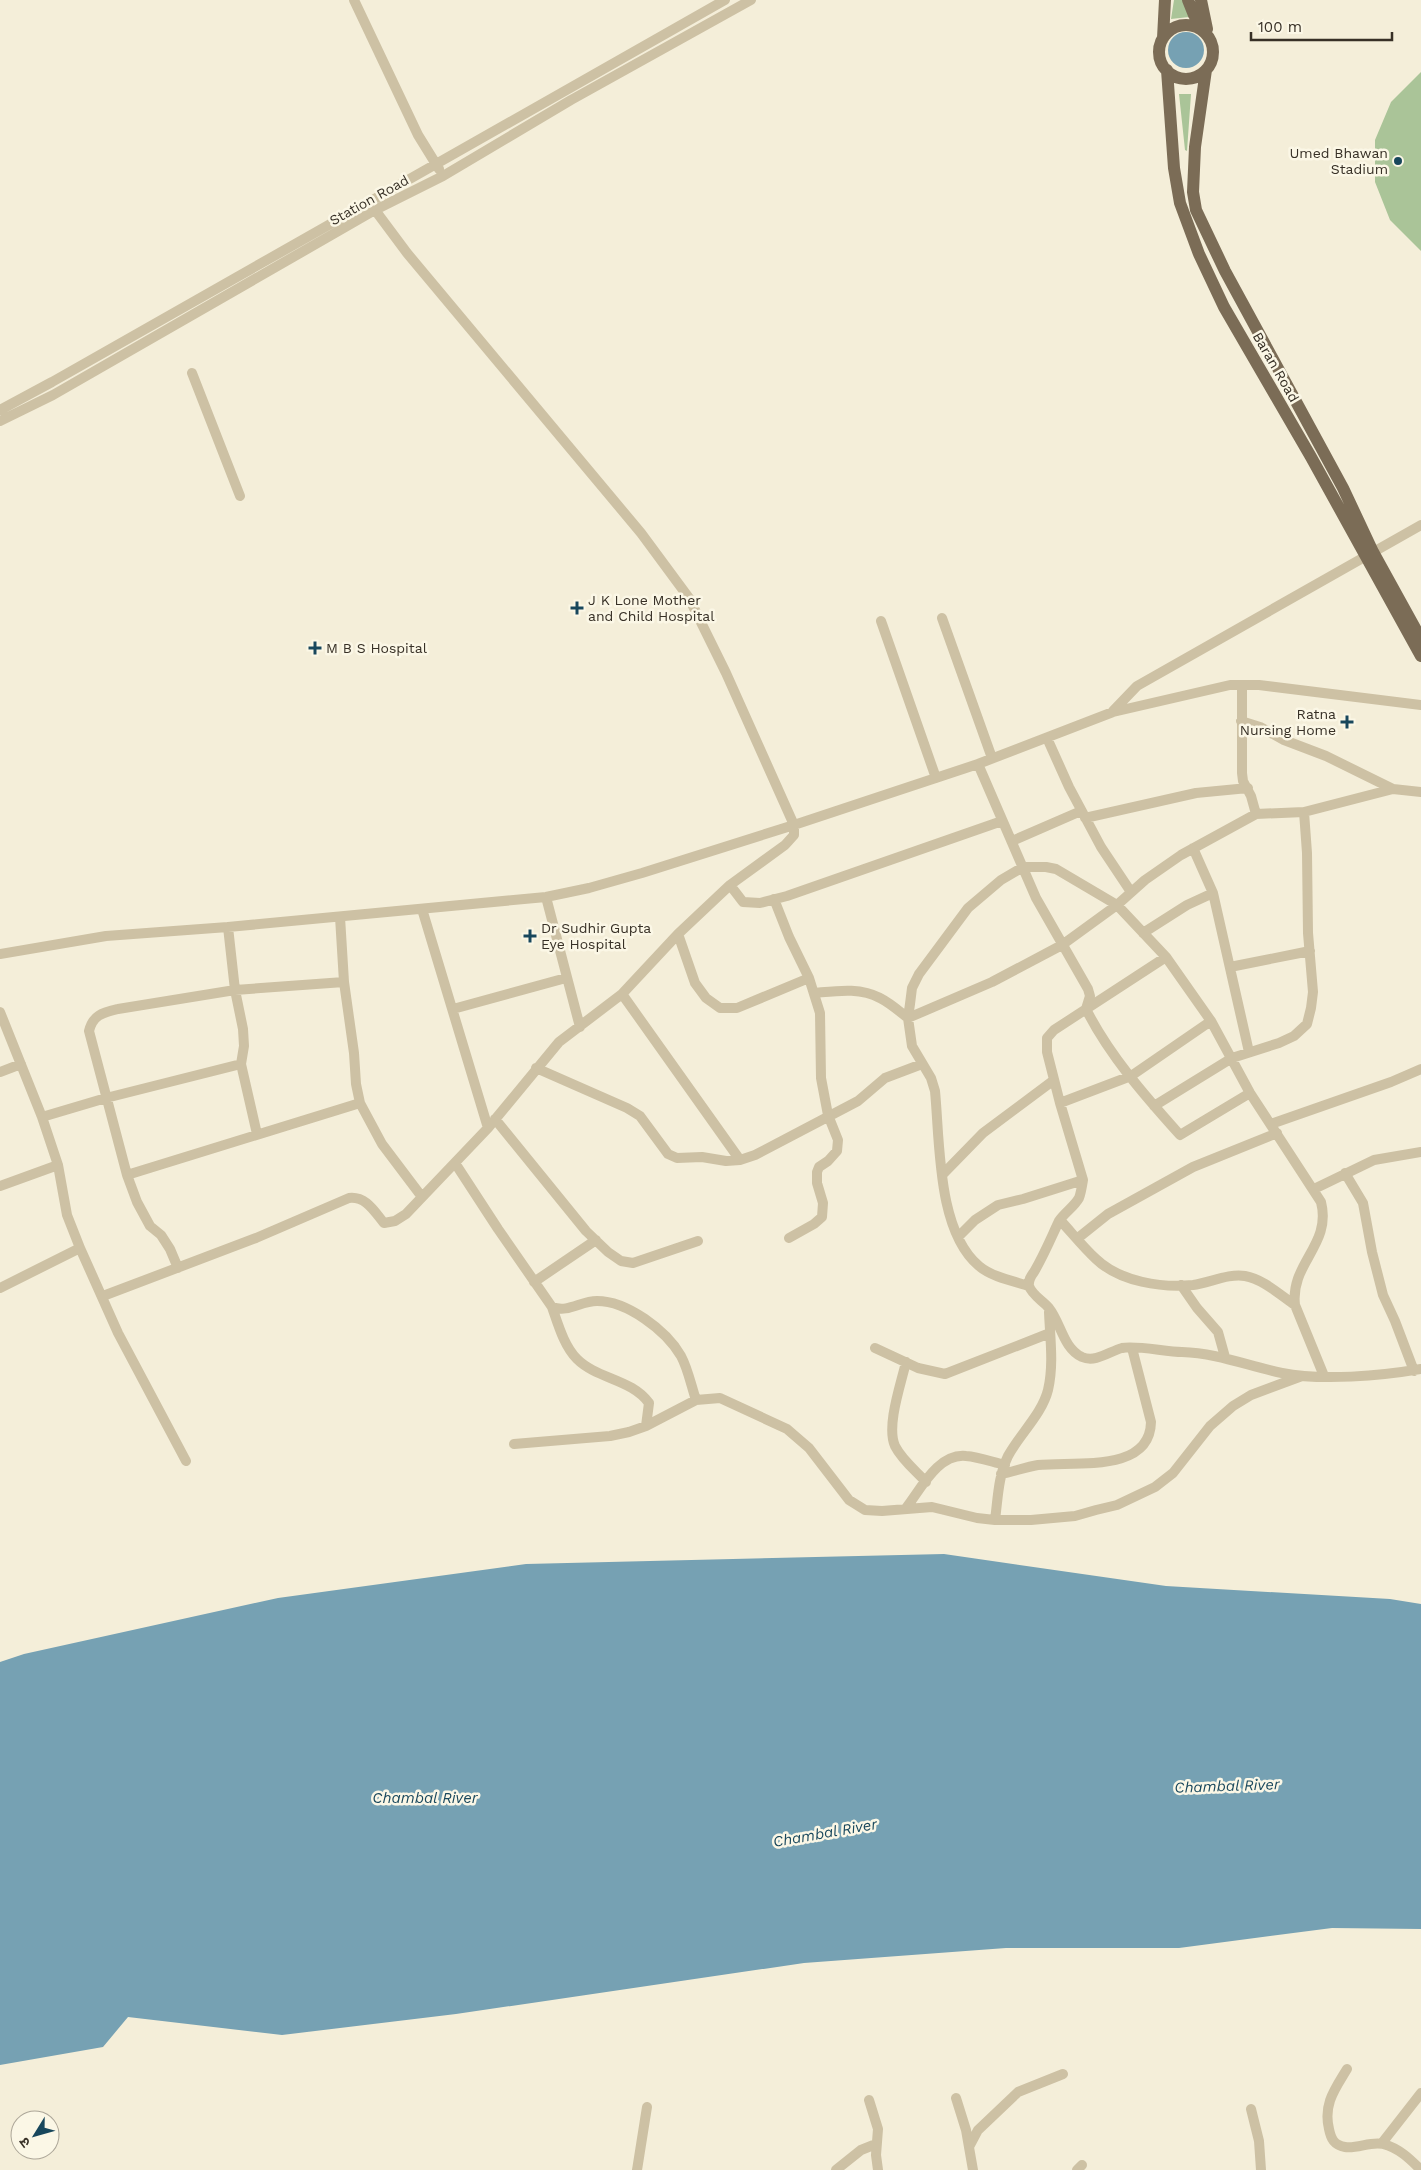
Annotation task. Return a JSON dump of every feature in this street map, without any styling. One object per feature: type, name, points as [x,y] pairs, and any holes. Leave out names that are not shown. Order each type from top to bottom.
[{"type":"main road","points":[[1188,0],[1194,15],[1208,37]]},
{"type":"main road","points":[[1165,1],[1160,55],[1167,70],[1183,78],[1191,78],[1206,70],[1213,54],[1201,0]]},
{"type":"main road","points":[[1163,38],[1169,31],[1185,25],[1202,30],[1208,37]]},
{"type":"main road","name":"Baran Road","points":[[1167,70],[1180,203],[1199,254],[1224,307],[1369,555],[1421,639]]},
{"type":"main road","name":"Baran Road","points":[[1206,70],[1195,147],[1194,183],[1196,210],[1225,271],[1343,488],[1369,555],[1421,656]]},
{"type":"main road","points":[[1177,183],[1194,183]]},
{"type":"street","points":[[354,0],[418,135],[443,176]]},
{"type":"street","name":"Station Road","points":[[0,410],[724,0]]},
{"type":"street","name":"Station Road","points":[[0,421],[53,395],[375,210],[443,176],[571,100],[750,0]]},
{"type":"street","points":[[102,1296],[256,1238],[349,1198],[357,1197],[366,1202],[384,1222],[395,1221],[406,1214],[488,1128],[559,1042],[622,994],[678,934],[730,885],[786,845],[794,835],[794,825],[726,673],[689,598],[641,533],[407,253],[375,210]]},
{"type":"street","points":[[192,373],[240,496]]},
{"type":"street","points":[[1113,712],[1137,686],[1421,525]]},
{"type":"street","points":[[942,618],[992,758]]},
{"type":"street","points":[[881,621],[936,778]]},
{"type":"street","points":[[0,954],[106,936],[228,927],[546,897],[589,888],[794,825],[978,764],[1113,712],[1230,685],[1259,685],[1376,701],[1419,703]]},
{"type":"street","points":[[1242,685],[1242,773],[1243,781],[1248,788],[1256,814]]},
{"type":"street","points":[[1241,721],[1260,727],[1284,740],[1326,756],[1393,790]]},
{"type":"street","points":[[1047,738],[1083,814],[1101,847],[1131,892]]},
{"type":"street","points":[[978,764],[1036,898],[1088,989],[1090,996],[1086,1009],[1095,1027],[1154,1106],[1180,1135],[1250,1093]]},
{"type":"street","points":[[1012,841],[1083,814],[1196,793],[1248,788]]},
{"type":"street","points":[[908,1018],[992,982],[1062,946],[1117,905],[1145,880],[1193,848],[1256,814],[1304,812],[1393,790],[1421,792]]},
{"type":"street","points":[[1154,1106],[1232,1058],[1294,1036],[1306,1024],[1312,1008],[1313,992],[1304,812]]},
{"type":"street","points":[[730,885],[743,902],[760,903],[774,900],[1002,821]]},
{"type":"street","points":[[1193,848],[1213,893],[1249,1052]]},
{"type":"street","points":[[1029,1286],[998,1276],[980,1266],[952,1226],[943,1174],[935,1091],[932,1078],[912,1046],[908,1018],[912,988],[919,974],[975,903],[1001,880],[1023,867],[1046,867],[1056,869],[1117,905],[1166,957],[1211,1021],[1250,1093],[1314,1189],[1325,1215],[1317,1244],[1296,1281],[1293,1292],[1295,1305],[1324,1376]]},
{"type":"street","points":[[1143,933],[1187,905],[1213,893]]},
{"type":"street","points":[[546,897],[580,1027]]},
{"type":"street","points":[[774,900],[809,978],[820,1013],[821,1078],[828,1115],[838,1140],[837,1151],[819,1167],[817,1172],[823,1203],[822,1217],[814,1224],[789,1238]]},
{"type":"street","points":[[422,908],[488,1128]]},
{"type":"street","points":[[340,917],[344,982],[354,1053],[356,1084],[360,1102],[382,1144],[422,1197]]},
{"type":"street","points":[[228,927],[244,1046],[241,1064],[257,1134]]},
{"type":"street","points":[[678,934],[695,983],[706,998],[720,1008],[737,1008],[809,978]]},
{"type":"street","points":[[1230,967],[1310,951]]},
{"type":"street","points":[[1166,957],[1054,1030],[1046,1038],[1046,1052],[1082,1180],[1078,1200],[1060,1220],[1044,1255],[1029,1279],[1029,1286],[1049,1309],[1072,1350],[1083,1358],[1096,1358],[1123,1348],[1163,1352],[1196,1352],[1302,1376],[1375,1375],[1417,1370],[1381,1288],[1363,1203],[1345,1173]]},
{"type":"street","points":[[452,1009],[566,978]]},
{"type":"street","points":[[178,1268],[170,1249],[161,1236],[150,1226],[127,1175],[89,1031],[92,1021],[100,1013],[235,990],[344,982]]},
{"type":"street","points":[[814,992],[850,990],[867,993],[880,998],[908,1018]]},
{"type":"street","points":[[622,994],[740,1160]]},
{"type":"street","points":[[0,1012],[42,1117],[58,1165],[68,1215],[80,1248],[118,1333],[186,1461]]},
{"type":"street","points":[[1060,1103],[1132,1076],[1211,1021]]},
{"type":"street","points":[[0,1072],[21,1064]]},
{"type":"street","points":[[42,1117],[106,1098],[241,1064]]},
{"type":"street","points":[[536,1068],[627,1108],[640,1116],[668,1154],[677,1158],[702,1157],[726,1161],[754,1156],[799,1133],[828,1115],[858,1101],[885,1078],[922,1064]]},
{"type":"street","points":[[1078,1238],[1108,1214],[1193,1167],[1274,1128],[1421,1069]]},
{"type":"street","points":[[943,1174],[984,1133],[1054,1080]]},
{"type":"street","points":[[127,1175],[360,1102]]},
{"type":"street","points":[[495,1119],[596,1240],[621,1261],[633,1263],[698,1241]]},
{"type":"street","points":[[1314,1189],[1374,1160],[1421,1152]]},
{"type":"street","points":[[455,1163],[552,1307],[568,1346],[577,1359],[629,1386],[644,1396],[649,1403],[646,1426]]},
{"type":"street","points":[[0,1186],[58,1165]]},
{"type":"street","points":[[958,1237],[975,1220],[998,1205],[1082,1180]]},
{"type":"street","points":[[1060,1220],[1097,1260],[1112,1270],[1133,1279],[1170,1286],[1245,1276],[1261,1282],[1295,1305]]},
{"type":"street","points":[[534,1282],[596,1240]]},
{"type":"street","points":[[0,1288],[80,1248]]},
{"type":"street","points":[[1181,1285],[1197,1308],[1218,1332],[1224,1357]]},
{"type":"street","points":[[552,1307],[561,1310],[595,1300],[615,1303],[645,1318],[670,1341],[681,1356],[696,1400]]},
{"type":"street","points":[[995,1520],[1002,1470],[1041,1406],[1048,1390],[1050,1369],[1049,1309]]},
{"type":"street","points":[[875,1348],[906,1362],[933,1372],[945,1374],[1050,1333]]},
{"type":"street","points":[[906,1508],[939,1466],[955,1457],[966,1456],[1002,1470],[1040,1465],[1096,1464],[1126,1456],[1147,1442],[1151,1434],[1151,1422],[1132,1348]]},
{"type":"street","points":[[906,1362],[894,1413],[892,1436],[895,1446],[902,1456],[926,1482]]},
{"type":"street","points":[[514,1444],[610,1436],[646,1426],[696,1400],[720,1398],[787,1429],[809,1448],[849,1500],[865,1510],[882,1511],[932,1507],[995,1520],[1032,1520],[1075,1516],[1117,1505],[1141,1494],[1173,1473],[1210,1426],[1234,1406],[1251,1395],[1302,1376]]},
{"type":"street","points":[[1347,2069],[1327,2106],[1326,2120],[1332,2141],[1339,2146],[1348,2147],[1382,2143],[1401,2151],[1421,2170]]},
{"type":"street","points":[[969,2147],[978,2130],[1018,2092],[1063,2074]]},
{"type":"street","points":[[1382,2143],[1421,2092]]},
{"type":"street","points":[[956,2098],[973,2170]]},
{"type":"street","points":[[869,2100],[878,2129],[876,2144],[878,2170]]},
{"type":"street","points":[[637,2170],[646,2107]]},
{"type":"street","points":[[1251,2109],[1259,2141],[1261,2170]]},
{"type":"street","points":[[836,2170],[861,2150],[876,2144]]},
{"type":"green space","points":[[1174,0],[1184,0],[1189,17],[1171,19]]},
{"type":"green space","name":"Umed Bhawan Stadium","points":[[1421,72],[1421,251],[1390,220],[1375,182],[1375,140],[1391,102]]},
{"type":"green space","points":[[1179,94],[1191,94],[1187,151],[1185,150]]},
{"type":"water","points":[[1186,32],[1193,33],[1199,37],[1203,43],[1203,57],[1199,63],[1193,67],[1186,68],[1179,67],[1173,63],[1169,57],[1168,50],[1169,43],[1173,37],[1179,33]]},
{"type":"water","name":"Chambal River","points":[[944,1554],[1166,1586],[1390,1599],[1421,1604],[1421,1929],[1332,1928],[1179,1948],[1006,1948],[804,1963],[456,2014],[282,2035],[128,2017],[103,2047],[0,2065],[0,1662],[24,1654],[278,1598],[526,1564]]},
{"type":"place","name":"Umed Bhawan Stadium","points":[[1398,161]]},
{"type":"place","name":"J K Lone Mother and Child Hospital","points":[[577,608]]},
{"type":"place","name":"M B S Hospital","points":[[315,648]]},
{"type":"place","name":"Ratna Nursing Home","points":[[1347,722]]},
{"type":"place","name":"Dr Sudhir Gupta Eye Hospital","points":[[530,936]]}]
